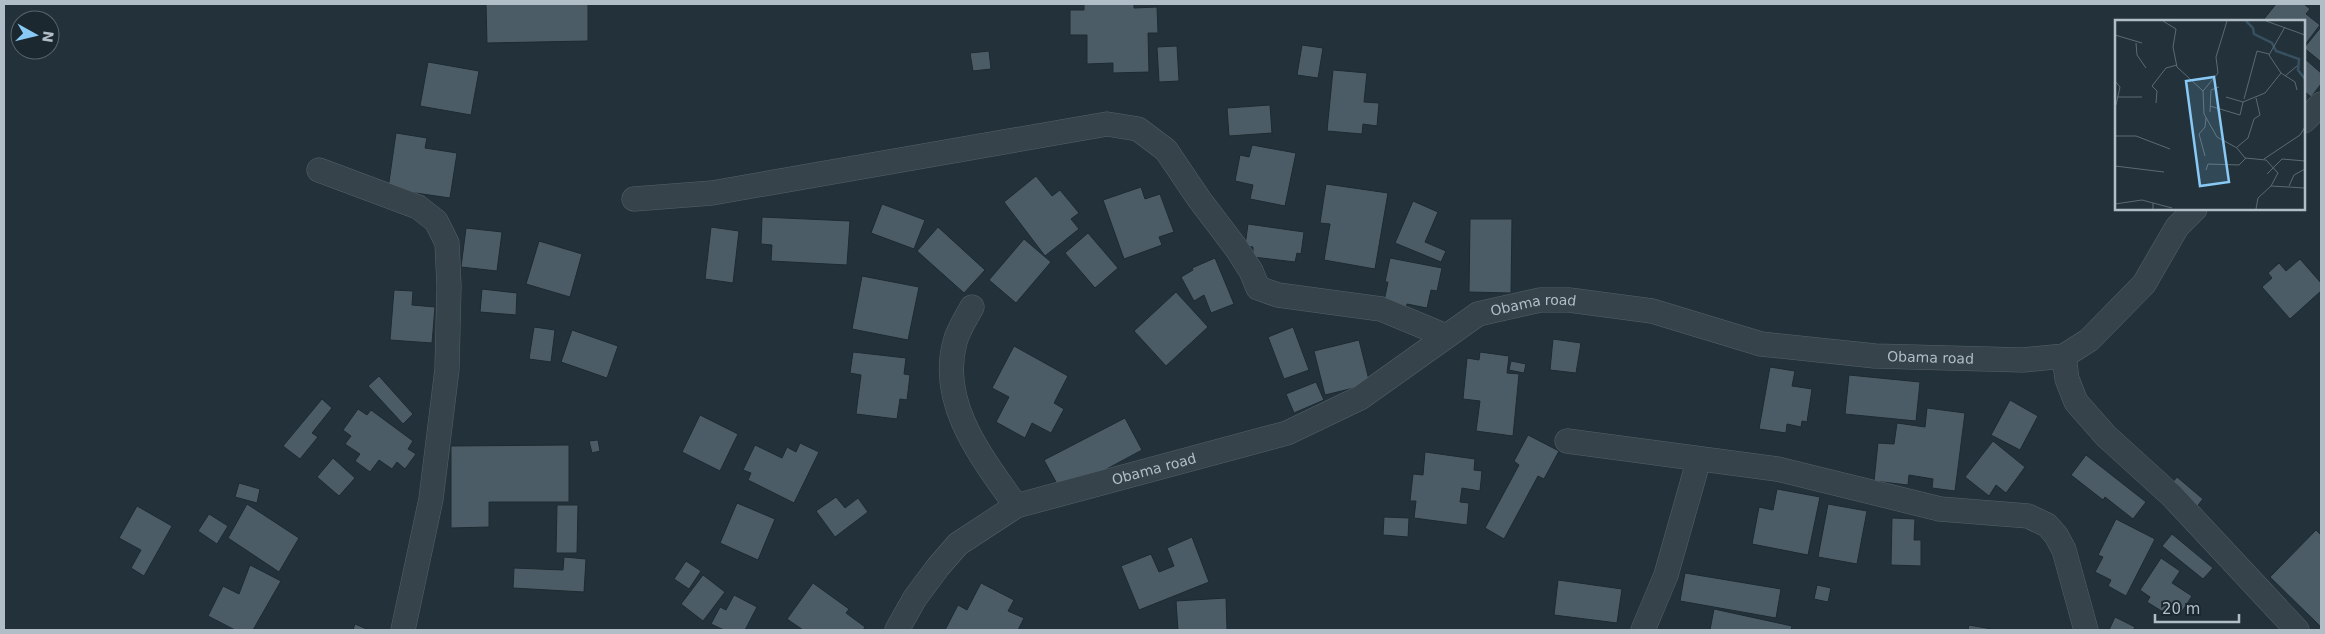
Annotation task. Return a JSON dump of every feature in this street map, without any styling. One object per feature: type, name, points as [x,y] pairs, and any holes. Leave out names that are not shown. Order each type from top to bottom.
[{"type":"street","points":[[2305,120],[2321,104]]},
{"type":"street","points":[[634,199],[712,193],[1107,124],[1138,129],[1166,150],[1198,199],[1237,249],[1251,271],[1258,288],[1278,295],[1381,309],[1446,336]]},
{"type":"street","points":[[319,170],[418,207],[436,221],[447,243],[449,286],[447,369],[431,499],[403,630]]},
{"type":"street","name":"Obama road","points":[[897,630],[915,598],[958,544],[1016,506],[1287,433],[1360,398],[1478,314],[1540,300],[1569,300],[1652,311],[1761,344],[1875,356],[2023,360],[2064,356],[2089,340],[2144,284],[2177,226],[2194,210]]},
{"type":"street","points":[[972,307],[955,341],[951,364],[950,372],[956,403],[971,441],[1016,506]]},
{"type":"street","points":[[2064,356],[2067,379],[2076,402],[2106,436],[2172,496],[2297,630]]},
{"type":"street","points":[[1567,441],[1777,470],[1940,509],[2028,516],[2047,525],[2056,535],[2064,550],[2086,630]]},
{"type":"street","points":[[1643,630],[1666,575],[1699,459]]},
{"type":"building","points":[[486,4],[588,4],[588,41],[487,43]]},
{"type":"building","points":[[1084,4],[1134,4],[1134,8],[1157,7],[1158,33],[1148,33],[1149,72],[1113,73],[1113,63],[1087,64],[1087,35],[1070,35],[1070,10],[1084,10]]},
{"type":"building","points":[[2276,4],[2304,4],[2310,9],[2306,14],[2320,25],[2305,45],[2305,20],[2264,19]]},
{"type":"building","points":[[2321,27],[2321,60],[2305,49]]},
{"type":"building","points":[[1302,45],[1323,48],[1318,78],[1297,75]]},
{"type":"building","points":[[1177,46],[1179,81],[1159,82],[1157,47]]},
{"type":"building","points":[[989,51],[991,69],[973,71],[970,53]]},
{"type":"building","points":[[2305,59],[2321,73],[2321,84],[2311,97],[2305,92]]},
{"type":"building","points":[[428,62],[479,71],[471,115],[420,106]]},
{"type":"building","points":[[1333,70],[1367,73],[1364,102],[1379,103],[1377,126],[1363,124],[1362,134],[1327,131]]},
{"type":"building","points":[[1270,105],[1272,133],[1229,136],[1227,108]]},
{"type":"building","points":[[396,133],[427,138],[425,148],[457,153],[450,198],[388,189]]},
{"type":"building","points":[[1252,145],[1296,153],[1285,206],[1250,199],[1253,185],[1235,181],[1240,155],[1249,157]]},
{"type":"building","points":[[1036,176],[1052,196],[1060,190],[1079,213],[1071,219],[1079,229],[1045,256],[1004,202]]},
{"type":"building","points":[[1326,184],[1388,193],[1375,269],[1324,260],[1330,224],[1320,223]]},
{"type":"building","points":[[1141,187],[1145,199],[1160,194],[1174,232],[1159,237],[1162,245],[1124,259],[1103,200]]},
{"type":"building","points":[[1413,201],[1438,212],[1425,242],[1446,251],[1441,262],[1395,243]]},
{"type":"building","points":[[882,204],[925,220],[914,249],[871,233]]},
{"type":"building","points":[[762,217],[850,221],[847,265],[771,261],[772,245],[761,244]]},
{"type":"building","points":[[1470,219],[1512,219],[1511,293],[1469,292]]},
{"type":"building","points":[[1248,224],[1304,232],[1301,254],[1297,253],[1295,262],[1253,257],[1253,247],[1245,246]]},
{"type":"building","points":[[711,227],[739,231],[733,283],[705,279]]},
{"type":"building","points":[[938,227],[985,270],[964,293],[917,251]]},
{"type":"building","points":[[466,228],[502,232],[497,271],[461,267]]},
{"type":"building","points":[[1088,233],[1118,268],[1095,288],[1065,253]]},
{"type":"building","points":[[1024,239],[1051,262],[1016,303],[989,280]]},
{"type":"building","points":[[539,241],[582,254],[570,297],[526,284]]},
{"type":"building","points":[[1215,258],[1234,304],[1211,313],[1204,295],[1194,301],[1181,277],[1193,270],[1192,268]]},
{"type":"building","points":[[1390,258],[1442,268],[1437,291],[1431,290],[1427,308],[1407,304],[1405,311],[1383,306]]},
{"type":"building","points":[[2300,259],[2321,283],[2321,291],[2290,319],[2262,287],[2272,278],[2268,273],[2279,263],[2286,271]]},
{"type":"building","points":[[862,276],[919,287],[908,340],[852,329]]},
{"type":"building","points":[[482,289],[517,293],[516,315],[480,312]]},
{"type":"building","points":[[394,290],[413,291],[412,305],[435,307],[432,343],[390,340]]},
{"type":"building","points":[[1176,292],[1208,327],[1166,366],[1134,331]]},
{"type":"building","points":[[534,327],[555,330],[551,362],[529,359]]},
{"type":"building","points":[[1293,327],[1309,370],[1284,379],[1268,337]]},
{"type":"building","points":[[572,330],[618,346],[607,378],[561,362]]},
{"type":"building","points":[[1553,339],[1581,343],[1576,373],[1550,370]]},
{"type":"building","points":[[1359,340],[1370,384],[1325,395],[1314,351]]},
{"type":"building","points":[[1014,346],[1068,376],[1054,403],[1064,409],[1051,433],[1032,423],[1025,438],[996,422],[1009,397],[992,388]]},
{"type":"building","points":[[853,352],[906,358],[904,374],[910,375],[907,400],[900,399],[897,419],[856,414],[861,375],[850,373]]},
{"type":"building","points":[[1480,352],[1509,356],[1507,373],[1519,374],[1513,436],[1476,431],[1480,401],[1463,399],[1467,358],[1479,360]]},
{"type":"building","points":[[1511,361],[1526,364],[1524,373],[1509,370]]},
{"type":"building","points":[[1770,367],[1795,371],[1792,386],[1812,389],[1807,422],[1802,421],[1801,427],[1787,424],[1786,433],[1759,429]]},
{"type":"building","points":[[1849,375],[1920,382],[1916,421],[1845,414]]},
{"type":"building","points":[[379,376],[413,414],[403,424],[368,386]]},
{"type":"building","points":[[1316,382],[1324,400],[1294,413],[1286,394]]},
{"type":"building","points":[[322,399],[332,408],[312,433],[318,437],[300,459],[283,446]]},
{"type":"building","points":[[2010,400],[2038,416],[2020,450],[1991,435]]},
{"type":"building","points":[[1927,408],[1965,413],[1955,491],[1932,488],[1933,479],[1909,475],[1908,485],[1874,481],[1878,443],[1894,444],[1897,423],[1925,427]]},
{"type":"building","points":[[358,409],[367,415],[371,410],[413,441],[408,449],[416,454],[405,469],[397,462],[392,469],[379,460],[370,472],[355,461],[360,454],[345,444],[351,436],[343,430]]},
{"type":"building","points":[[700,415],[738,434],[720,471],[682,452]]},
{"type":"building","points":[[1125,418],[1142,450],[1062,493],[1044,460]]},
{"type":"building","points":[[1528,435],[1559,451],[1544,479],[1538,476],[1504,539],[1485,528],[1519,465],[1514,461]]},
{"type":"building","points":[[598,440],[600,451],[592,453],[589,441]]},
{"type":"building","points":[[1993,441],[2025,467],[2006,493],[1996,485],[1989,496],[1965,477]]},
{"type":"building","points":[[800,443],[819,452],[794,503],[748,480],[751,473],[743,470],[755,445],[782,458],[787,447],[796,452]]},
{"type":"building","points":[[569,445],[569,502],[489,502],[489,527],[451,528],[451,446]]},
{"type":"building","points":[[1425,452],[1475,459],[1474,470],[1482,471],[1480,491],[1462,488],[1460,502],[1469,503],[1467,525],[1414,518],[1416,501],[1410,501],[1413,474],[1423,475]]},
{"type":"building","points":[[2086,455],[2146,502],[2133,519],[2105,497],[2103,500],[2071,475]]},
{"type":"building","points":[[333,458],[355,478],[339,496],[317,477]]},
{"type":"building","points":[[2177,477],[2203,499],[2194,510],[2168,488]]},
{"type":"building","points":[[239,483],[260,489],[257,503],[235,497]]},
{"type":"building","points":[[1777,489],[1820,497],[1808,555],[1752,544],[1759,507],[1773,510]]},
{"type":"building","points":[[836,497],[845,508],[858,498],[868,512],[835,537],[816,511]]},
{"type":"building","points":[[737,503],[775,519],[758,560],[720,543]]},
{"type":"building","points":[[247,504],[299,538],[279,572],[228,538]]},
{"type":"building","points":[[1828,504],[1867,511],[1857,564],[1818,557]]},
{"type":"building","points":[[557,505],[578,505],[577,553],[556,553]]},
{"type":"building","points":[[137,506],[172,526],[144,576],[131,568],[141,550],[119,538]]},
{"type":"building","points":[[209,514],[228,526],[217,544],[198,531]]},
{"type":"building","points":[[1384,517],[1409,518],[1408,537],[1383,535]]},
{"type":"building","points":[[1892,518],[1915,519],[1914,540],[1921,540],[1921,566],[1891,565]]},
{"type":"building","points":[[2116,519],[2155,539],[2126,596],[2108,586],[2111,580],[2095,572],[2103,557],[2098,555]]},
{"type":"building","points":[[2316,530],[2321,535],[2321,627],[2270,577]]},
{"type":"building","points":[[2172,534],[2213,568],[2203,579],[2162,546]]},
{"type":"building","points":[[1192,537],[1209,582],[1139,610],[1121,566],[1151,554],[1159,572],[1174,566],[1167,548]]},
{"type":"building","points":[[564,557],[586,559],[584,592],[513,588],[514,568],[563,570]]},
{"type":"building","points":[[2161,558],[2180,571],[2172,583],[2192,596],[2179,616],[2171,610],[2168,615],[2147,602],[2150,597],[2140,590]]},
{"type":"building","points":[[686,561],[701,571],[689,589],[674,579]]},
{"type":"building","points":[[250,565],[281,581],[253,630],[235,630],[208,616],[223,586],[239,594]]},
{"type":"building","points":[[1685,573],[1781,589],[1776,618],[1680,601]]},
{"type":"building","points":[[703,575],[725,592],[703,621],[681,604]]},
{"type":"building","points":[[1558,580],[1622,589],[1617,623],[1554,615]]},
{"type":"building","points":[[813,583],[849,609],[846,613],[865,627],[863,630],[803,630],[787,619]]},
{"type":"building","points":[[981,583],[1014,600],[1008,611],[1024,618],[1018,630],[945,630],[958,605],[967,610]]},
{"type":"building","points":[[1817,585],[1831,588],[1828,602],[1814,599]]},
{"type":"building","points":[[734,595],[757,607],[745,630],[724,630],[711,624],[720,607],[726,610]]},
{"type":"building","points":[[1226,598],[1227,630],[1178,630],[1176,601]]},
{"type":"building","points":[[1714,609],[1792,626],[1791,630],[1710,630]]},
{"type":"building","points":[[2115,617],[2135,627],[2133,630],[2109,630]]},
{"type":"building","points":[[355,624],[369,630],[353,630]]},
{"type":"building","points":[[1969,625],[1997,630],[1968,630]]}]
